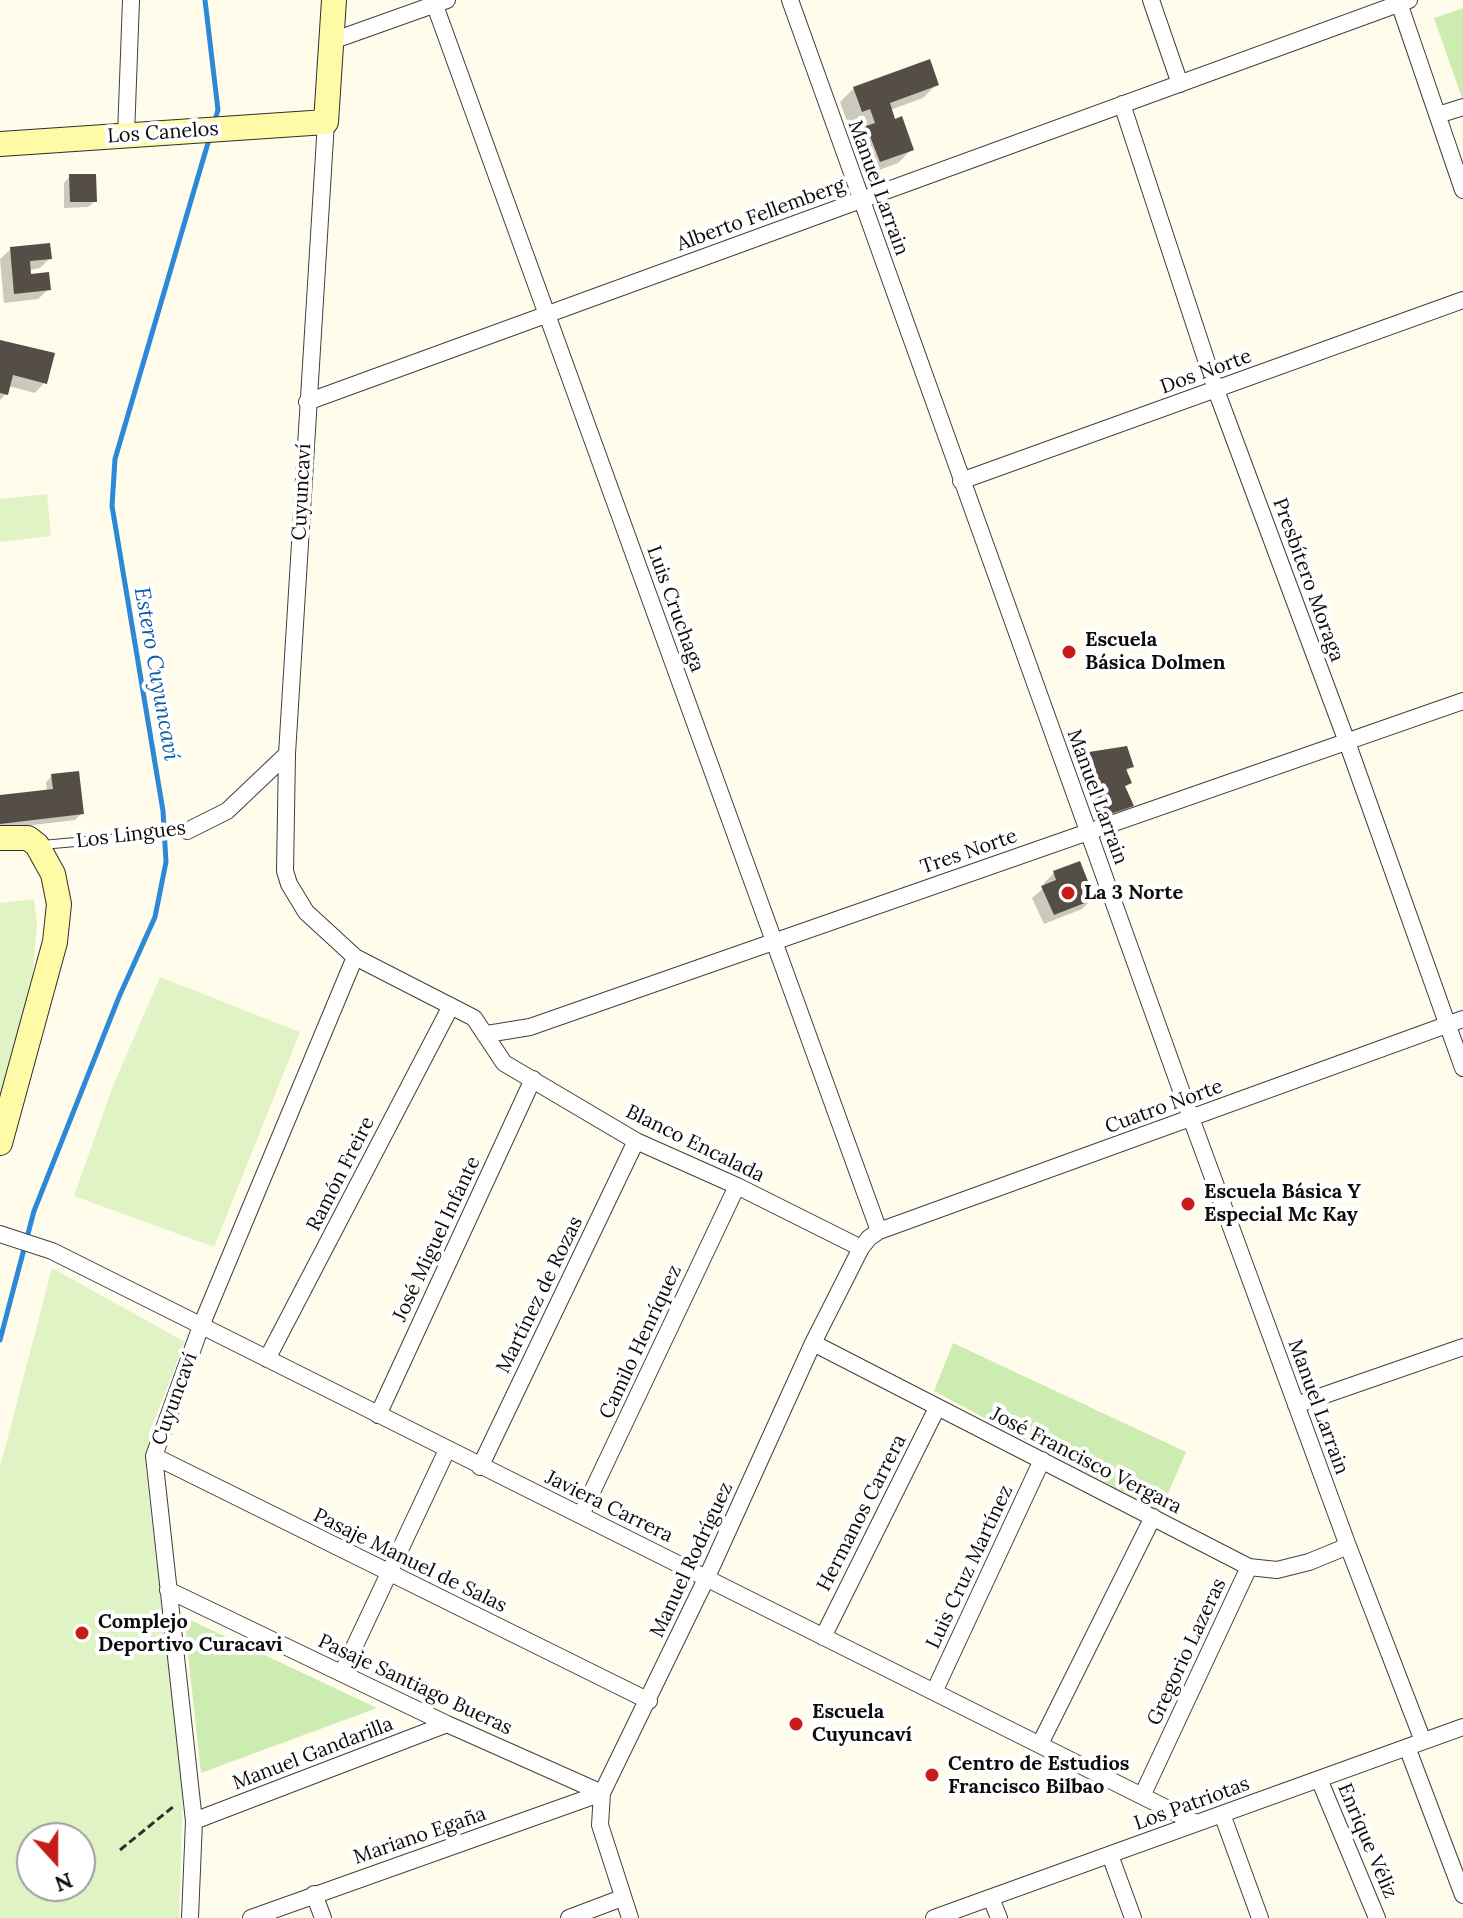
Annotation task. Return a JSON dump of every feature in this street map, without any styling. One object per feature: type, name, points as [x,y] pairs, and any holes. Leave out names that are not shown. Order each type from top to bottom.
[{"type":"street","points":[[126,135],[131,0]]},
{"type":"street","name":"Cuyuncaví","points":[[334,0],[287,754],[285,871],[306,912],[355,957],[474,1018],[487,1034]]},
{"type":"street","name":"Manuel Larrain","points":[[790,0],[961,481],[1348,1546],[1463,1895]]},
{"type":"street","points":[[1151,0],[1180,84]]},
{"type":"street","points":[[1402,1],[1463,190]]},
{"type":"street","name":"Alberto Fellemberg","points":[[307,402],[1402,1]]},
{"type":"street","points":[[332,41],[438,2]]},
{"type":"street","name":"Luis Cruchaga","points":[[438,2],[546,315],[879,1231]]},
{"type":"street","name":"Presbítero Moraga","points":[[1122,104],[1216,390],[1455,1022],[1463,1068]]},
{"type":"street","points":[[1438,115],[1463,107]]},
{"type":"street","name":"Los Canelos","points":[[1,147],[326,122]]},
{"type":"street","name":"Dos Norte","points":[[961,481],[1463,300]]},
{"type":"street","name":"Tres Norte","points":[[487,1034],[530,1027],[1463,701]]},
{"type":"street","name":"Los Lingues","points":[[187,831],[227,811],[287,754]]},
{"type":"street","name":"Los Lingues","points":[[0,838],[28,838],[37,845]]},
{"type":"street","points":[[0,1143],[55,942],[59,904],[53,874],[37,845]]},
{"type":"street","name":"Cuyuncaví","points":[[190,1918],[194,1821],[154,1456],[201,1326],[355,957]]},
{"type":"street","name":"Ramón Freire","points":[[267,1359],[451,1006]]},
{"type":"street","name":"Cuatro Norte","points":[[879,1231],[1455,1022]]},
{"type":"street","name":"Blanco Encalada","points":[[487,1034],[497,1057],[636,1141],[737,1186],[861,1248]]},
{"type":"street","name":"José Miguel Infante","points":[[378,1415],[533,1079]]},
{"type":"street","name":"Martínez de Rozas","points":[[480,1467],[636,1141]]},
{"type":"street","name":"Camilo Henríquez","points":[[581,1515],[737,1186]]},
{"type":"street","name":"Manuel Rodríguez","points":[[630,1918],[600,1825],[602,1793],[649,1701],[813,1343],[861,1248],[879,1231]]},
{"type":"street","name":"Javiera Carrera","points":[[0,1234],[52,1251],[1196,1823]]},
{"type":"street","name":"José Francisco Vergara","points":[[813,1343],[1249,1567],[1277,1570],[1309,1562],[1348,1546]]},
{"type":"street","points":[[1296,1405],[1463,1347]]},
{"type":"street","name":"Hermanos Carrera","points":[[823,1637],[937,1408]]},
{"type":"street","points":[[342,1673],[447,1450]]},
{"type":"street","name":"Pasaje Manuel de Salas","points":[[154,1456],[649,1701]]},
{"type":"street","name":"Luis Cruz Martínez","points":[[934,1692],[1042,1460]]},
{"type":"street","points":[[1040,1744],[1153,1517]]},
{"type":"street","name":"Gregorio Lazeras","points":[[1142,1796],[1249,1567]]},
{"type":"street","name":"Pasaje Santiago Bueras","points":[[168,1590],[447,1724],[602,1793]]},
{"type":"street","name":"Manuel Gandarilla","points":[[194,1821],[447,1724]]},
{"type":"street","name":"Los Patriotas","points":[[934,1918],[1463,1727]]},
{"type":"street","name":"Enrique Véliz","points":[[1319,1779],[1377,1918]]},
{"type":"street","name":"Mariano Egaña","points":[[251,1918],[602,1793]]},
{"type":"street","points":[[1222,1814],[1260,1918]]},
{"type":"street","points":[[1110,1855],[1133,1918]]},
{"type":"street","points":[[314,1894],[323,1918]]},
{"type":"street","points":[[569,1918],[622,1898]]},
{"type":"street","points":[[991,1898],[999,1918]]},
{"type":"lane","name":"Los Lingues","points":[[37,845],[131,837]]},
{"type":"path","name":"Los Lingues","points":[[131,837],[187,831]]},
{"type":"path","points":[[120,1850],[191,1795]]},
{"type":"green space","points":[[1463,8],[1463,101],[1434,18]]},
{"type":"green space","points":[[47,494],[51,536],[0,542],[0,499]]},
{"type":"green space","points":[[34,899],[37,924],[33,970],[0,1114],[0,903]]},
{"type":"green space","points":[[160,977],[300,1032],[214,1247],[74,1196],[113,1086]]},
{"type":"green space","name":"Complejo Deportivo Curacavi","points":[[52,1268],[185,1342],[150,1431],[146,1471],[183,1794],[179,1918],[0,1918],[0,1467]]},
{"type":"green space","points":[[953,1343],[1186,1452],[1160,1512],[934,1391]]},
{"type":"green space","points":[[184,1617],[377,1708],[201,1773]]},
{"type":"building","points":[[930,59],[939,85],[890,103],[895,119],[902,116],[914,150],[880,162],[866,126],[875,123],[870,109],[862,112],[853,87]]},
{"type":"building","points":[[69,174],[96,174],[97,202],[70,202]]},
{"type":"building","points":[[50,243],[52,259],[30,261],[31,274],[49,272],[51,290],[14,294],[10,247]]},
{"type":"building","points":[[0,340],[55,353],[47,384],[13,375],[8,395],[0,393]]},
{"type":"building","points":[[1127,746],[1134,767],[1126,769],[1132,783],[1125,786],[1134,806],[1113,813],[1103,810],[1088,769],[1095,767],[1089,752]]},
{"type":"building","points":[[79,771],[84,814],[0,824],[0,795],[53,789],[51,774]]},
{"type":"building","name":"La 3 Norte","points":[[1080,861],[1095,899],[1054,915],[1041,886],[1056,880],[1053,871]]},
{"type":"waterway","name":"Estero Cuyuncaví","points":[[205,0],[218,110],[214,123]]},
{"type":"waterway","name":"Estero Cuyuncaví","points":[[0,1340],[34,1211],[119,997],[155,917],[166,862],[163,811],[112,506],[115,459],[210,136]]},
{"type":"place","name":"Escuela Básica Dolmen","points":[[1069,652]]},
{"type":"place","name":"La 3 Norte","points":[[1068,893]]},
{"type":"place","name":"Escuela Básica Y Especial Mc Kay","points":[[1188,1204]]},
{"type":"place","name":"Complejo Deportivo Curacavi","points":[[82,1633]]},
{"type":"place","name":"Escuela Cuyuncaví","points":[[796,1724]]},
{"type":"place","name":"Centro de Estudios Francisco Bilbao","points":[[932,1775]]}]
